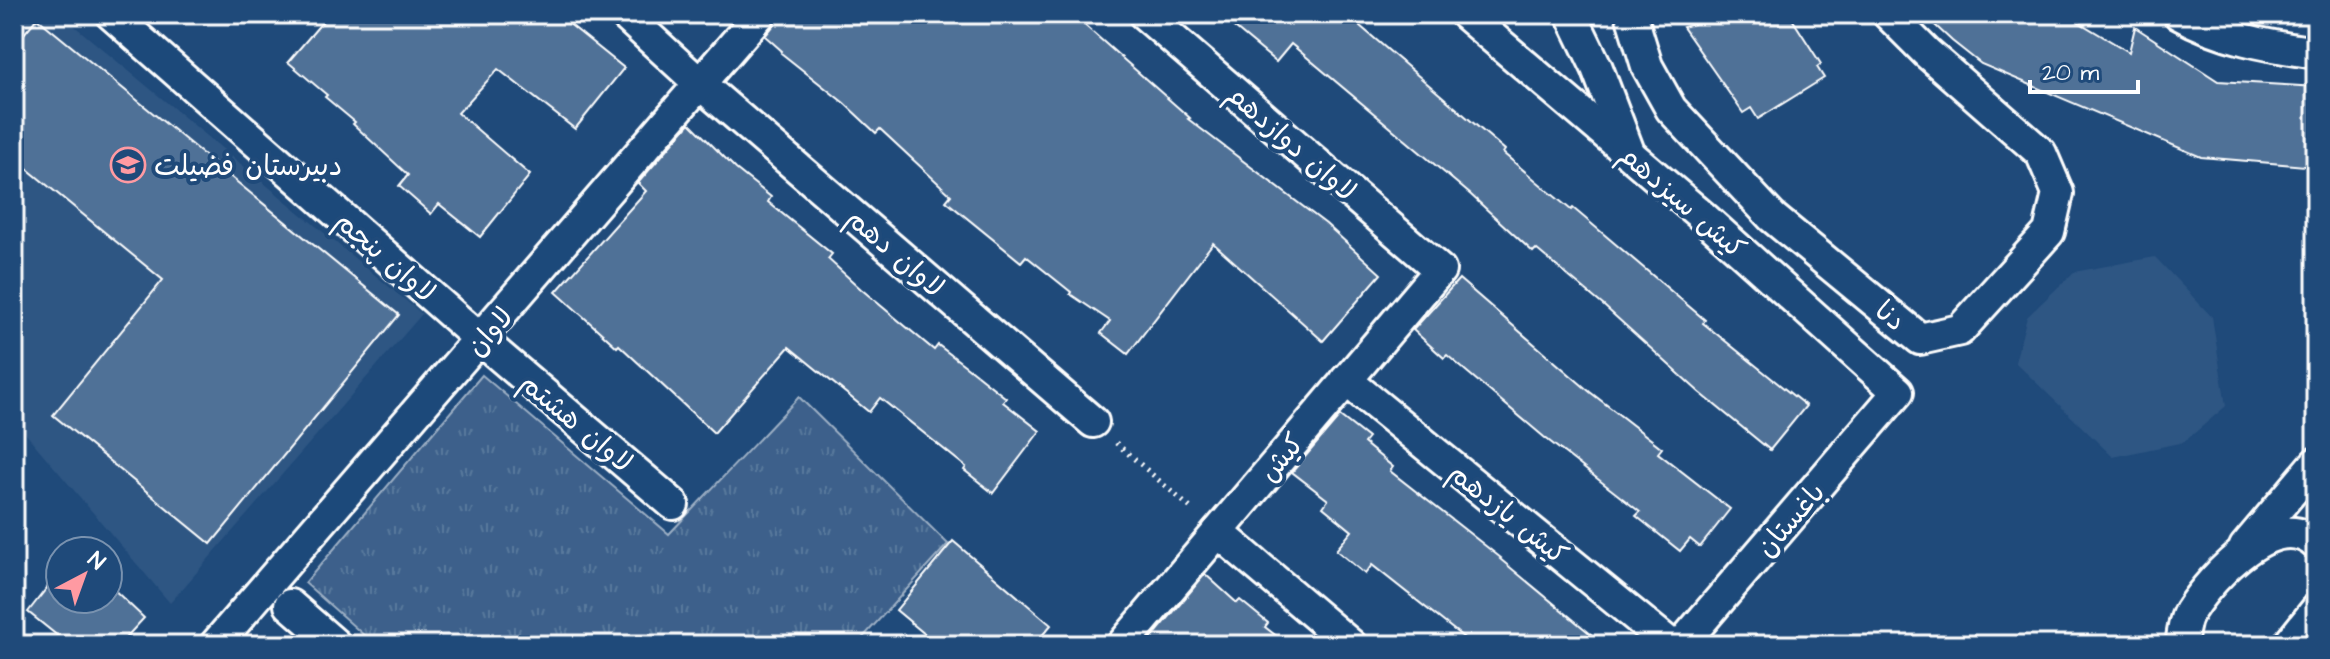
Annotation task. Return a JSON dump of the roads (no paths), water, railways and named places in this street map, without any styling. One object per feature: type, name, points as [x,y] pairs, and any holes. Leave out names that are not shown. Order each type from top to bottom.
[{"type":"street","name":"لاوان پنجم","points":[[111,14],[481,340]]},
{"type":"street","name":"لاوان دهم","points":[[624,14],[699,83],[1093,422]]},
{"type":"street","name":"لاوان","points":[[215,645],[760,14]]},
{"type":"street","name":"لاوان دوازدهم","points":[[1144,14],[1440,270]]},
{"type":"street","name":"کیش سیزدهم","points":[[1465,14],[1898,392]]},
{"type":"street","points":[[1571,14],[1597,68],[1631,156]]},
{"type":"street","name":"دنا","points":[[1631,14],[1647,66],[1671,109],[1772,217],[1920,339],[1960,330],[2049,232],[2058,193],[2041,153],[1927,53],[1888,14]]},
{"type":"street","points":[[2179,14],[2197,24],[2262,45],[2316,53]]},
{"type":"street","name":"کیش","points":[[1122,645],[1440,270]]},
{"type":"street","name":"لاوان هشتم","points":[[481,340],[673,504]]},
{"type":"street","name":"کیش یازدهم","points":[[1346,380],[1671,645]]},
{"type":"street","name":"باغستان","points":[[1681,645],[1898,392]]},
{"type":"street","points":[[2164,645],[2214,579],[2242,551],[2316,463]]},
{"type":"street","points":[[1218,532],[1351,645]]},
{"type":"street","points":[[2242,551],[2291,532],[2316,544]]},
{"type":"street","points":[[290,605],[336,645]]},
{"type":"street","points":[[2288,645],[2316,610]]},
{"type":"street","points":[[2181,645],[2188,612]]},
{"type":"place","name":"دبیرستان فضیلت","points":[[128,165]]}]
